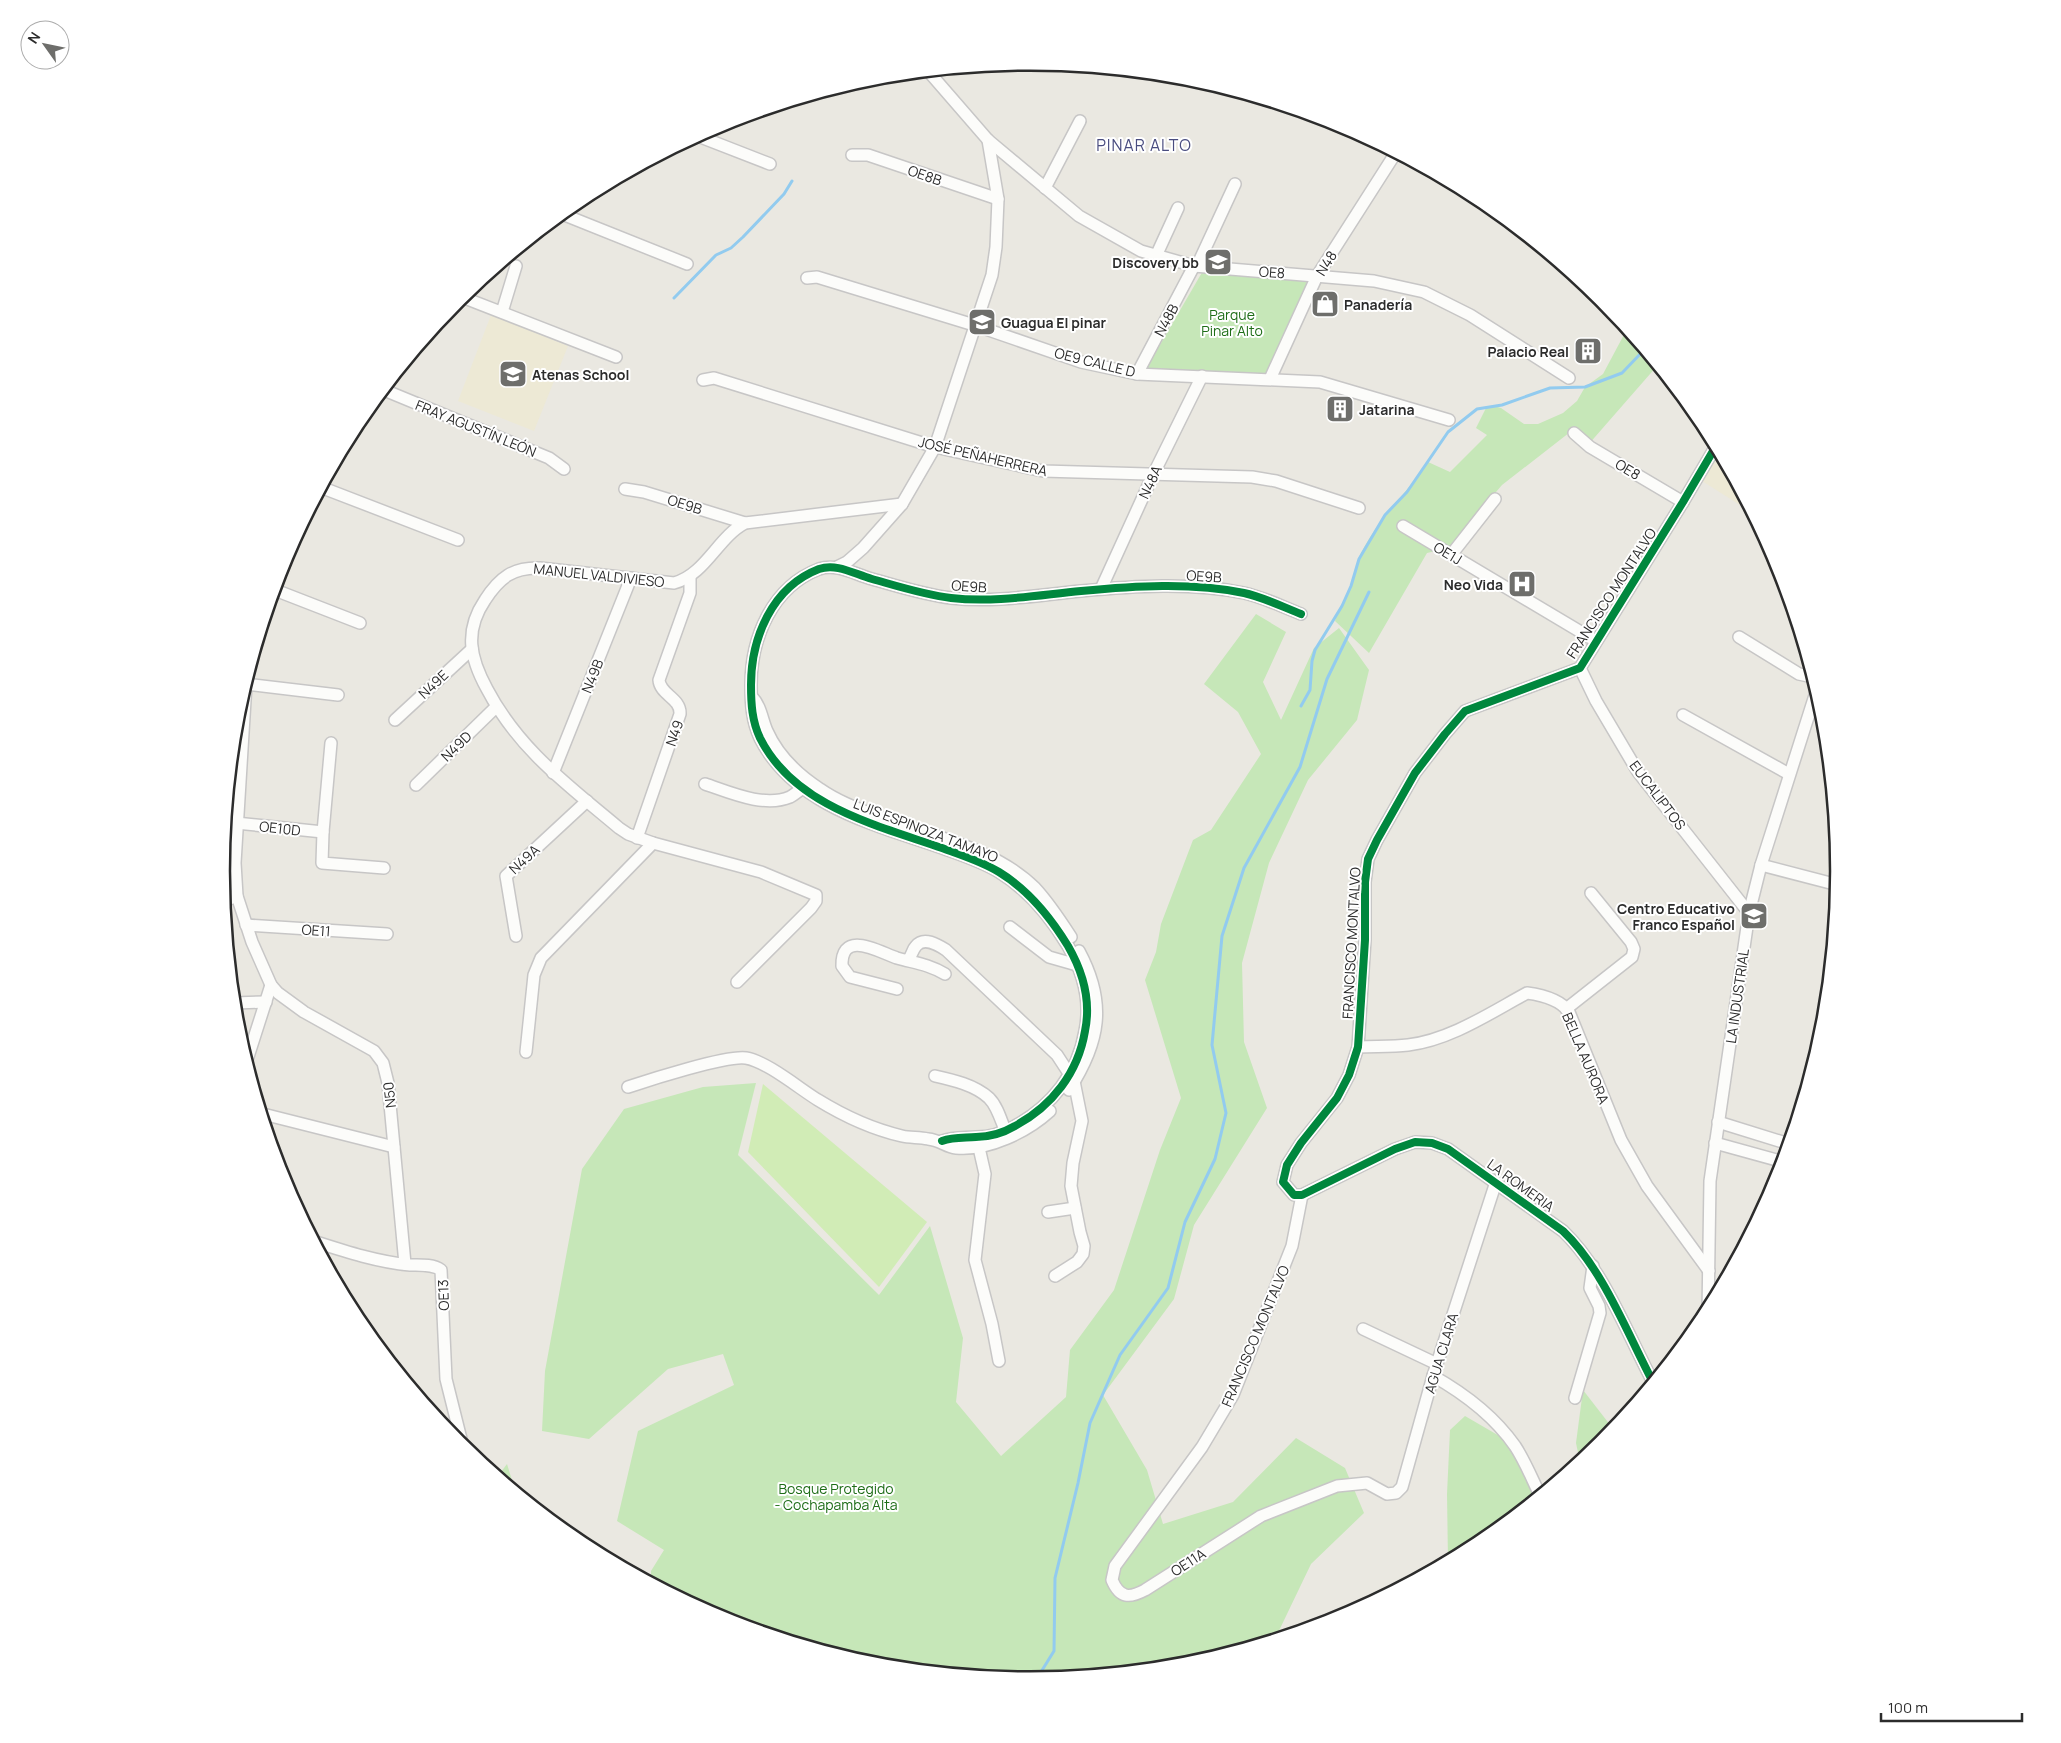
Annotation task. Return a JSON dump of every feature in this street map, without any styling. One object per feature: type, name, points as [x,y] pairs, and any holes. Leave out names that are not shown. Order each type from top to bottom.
[{"type":"street","points":[[837,567],[847,562],[863,548],[902,504],[935,447],[992,275],[996,247],[998,199],[988,140],[934,77]]},
{"type":"street","points":[[1045,188],[1080,121]]},
{"type":"street","points":[[708,140],[770,164]]},
{"type":"street","name":"OE8","points":[[988,140],[1079,216],[1141,251],[1196,266],[1374,281],[1424,292],[1470,315],[1569,378]]},
{"type":"street","name":"OE8B","points":[[852,155],[868,155],[998,199]]},
{"type":"street","name":"N48","points":[[1270,379],[1317,276],[1392,158]]},
{"type":"street","name":"N48B","points":[[1138,374],[1196,266],[1235,184]]},
{"type":"street","points":[[1156,256],[1178,208]]},
{"type":"street","points":[[570,217],[688,264]]},
{"type":"street","points":[[502,312],[516,266]]},
{"type":"street","name":"OE9 CALLE D","points":[[808,278],[817,277],[974,325],[1081,362],[1138,374],[1270,379],[1328,384],[1449,420]]},
{"type":"street","points":[[471,300],[616,357]]},
{"type":"street","name":"N48A","points":[[1101,589],[1153,475],[1202,376]]},
{"type":"street","name":"JOSÉ PEÑAHERRERA","points":[[703,380],[714,378],[935,447],[1043,472],[1266,479],[1359,508]]},
{"type":"street","name":"FRAY AGUSTÍN LEÓN","points":[[390,392],[549,458],[564,469]]},
{"type":"street","name":"OE8","points":[[1574,433],[1590,447],[1684,502]]},
{"type":"street","name":"FRANCISCO MONTALVO","points":[[1168,1494],[1202,1447],[1233,1395],[1292,1246],[1302,1195],[1294,1195],[1283,1182],[1287,1166],[1301,1143],[1337,1098],[1349,1075],[1358,1047],[1365,940],[1365,882],[1368,859],[1376,840],[1415,773],[1465,711],[1580,668],[1684,502],[1712,453]]},
{"type":"street","name":"OE9B","points":[[625,489],[644,492],[745,523]]},
{"type":"street","points":[[327,490],[458,540]]},
{"type":"street","points":[[1452,555],[1495,499]]},
{"type":"street","points":[[690,576],[732,532],[745,523],[902,504]]},
{"type":"street","name":"OE1J","points":[[1404,526],[1596,641]]},
{"type":"street","name":"OE9B","points":[[837,567],[867,578],[949,598],[989,600],[1101,589],[1199,586],[1247,593],[1302,614]]},
{"type":"street","name":"LUIS ESPINOZA TAMAYO","points":[[837,567],[823,568],[802,579],[783,594],[768,612],[756,643],[752,664],[751,696],[753,718],[762,742],[781,769],[802,788],[834,807],[852,815],[919,836]]},
{"type":"street","name":"MANUEL VALDIVIESO","points":[[690,576],[674,583],[540,568],[516,570],[499,581],[483,602],[473,627],[472,649],[482,679],[496,707],[518,737],[553,773],[619,828],[637,838],[761,872],[812,892],[816,898],[811,908],[737,982]]},
{"type":"street","name":"N49","points":[[637,838],[680,714],[678,704],[661,689],[659,680],[690,593],[690,576]]},
{"type":"street","name":"N49B","points":[[553,773],[631,578]]},
{"type":"street","points":[[281,592],[360,623]]},
{"type":"street","points":[[1739,637],[1799,674],[1806,675]]},
{"type":"street","name":"N49E","points":[[395,720],[472,649]]},
{"type":"street","name":"EUCALIPTOS","points":[[1580,668],[1596,701],[1638,772],[1749,913]]},
{"type":"street","points":[[253,685],[338,695]]},
{"type":"street","name":"LUIS ESPINOZA TAMAYO","points":[[628,1088],[729,1059],[747,1058],[774,1071],[845,1116],[869,1126],[903,1136],[942,1141],[952,1138],[977,1142],[992,1135],[1007,1134],[1043,1108],[1072,1077],[1082,1050],[1088,1016],[1081,964],[1054,926],[1014,883],[986,865],[853,807],[822,791],[791,766],[776,748],[766,729],[758,705],[751,696]]},
{"type":"street","name":"LA INDUSTRIAL","points":[[1708,1297],[1710,1181],[1749,913],[1761,865],[1812,703]]},
{"type":"street","name":"N49D","points":[[416,785],[496,707]]},
{"type":"street","points":[[1683,715],[1789,774]]},
{"type":"street","points":[[331,743],[322,863],[384,868]]},
{"type":"street","points":[[705,784],[760,800],[782,800],[790,797],[802,788]]},
{"type":"street","name":"N49A","points":[[516,936],[506,876],[587,800]]},
{"type":"street","points":[[233,813],[236,823],[235,863],[237,896],[246,925],[271,986],[250,1047]]},
{"type":"street","name":"OE10D","points":[[236,823],[323,832]]},
{"type":"street","points":[[526,1052],[534,975],[541,958],[653,843]]},
{"type":"street","points":[[1761,865],[1831,883]]},
{"type":"street","points":[[1566,1009],[1632,957],[1634,953],[1631,942],[1591,893]]},
{"type":"street","points":[[231,898],[237,896]]},
{"type":"street","name":"OE11","points":[[246,925],[386,934]]},
{"type":"street","points":[[1010,927],[1049,957],[1081,964]]},
{"type":"street","points":[[908,960],[916,946],[921,942],[932,942],[946,950],[1057,1056],[1072,1077],[1082,1121],[1073,1163],[1072,1186],[1084,1246],[1083,1254],[1077,1262],[1055,1276]]},
{"type":"street","points":[[897,990],[850,977],[843,968],[843,956],[848,949],[860,945],[873,947],[897,958],[925,964],[945,974]]},
{"type":"street","name":"N50","points":[[271,986],[289,1003],[374,1051],[380,1057],[385,1068],[388,1083],[405,1264]]},
{"type":"street","name":"BELLA AURORA","points":[[1358,1047],[1408,1045],[1430,1040],[1452,1032],[1527,993],[1541,995],[1558,1002],[1566,1009],[1621,1140],[1647,1186],[1708,1271]]},
{"type":"street","points":[[242,1003],[266,1002]]},
{"type":"street","points":[[935,1076],[960,1082],[989,1098],[1002,1120],[1007,1134]]},
{"type":"street","points":[[269,1115],[394,1147]]},
{"type":"street","points":[[1718,1122],[1783,1142]]},
{"type":"street","points":[[977,1142],[985,1174],[975,1260],[992,1324],[999,1361]]},
{"type":"street","name":"LA ROMERIA","points":[[1302,1195],[1395,1148],[1415,1142],[1432,1143],[1448,1149],[1496,1182],[1562,1231],[1576,1244],[1593,1266],[1650,1377]]},
{"type":"street","points":[[1715,1143],[1777,1160]]},
{"type":"street","name":"AGUA CLARA","points":[[1367,1484],[1387,1494],[1396,1493],[1402,1487],[1433,1376],[1496,1182]]},
{"type":"street","points":[[1048,1212],[1075,1208]]},
{"type":"street","name":"OE13","points":[[323,1244],[358,1255],[405,1264],[436,1266],[442,1272],[446,1379],[459,1431]]},
{"type":"street","points":[[1575,1398],[1600,1313],[1600,1306],[1590,1288],[1593,1266]]},
{"type":"street","points":[[1363,1329],[1437,1364]]},
{"type":"street","points":[[1433,1376],[1471,1400],[1503,1430],[1516,1448],[1537,1490]]},
{"type":"street","name":"OE11A","points":[[1168,1494],[1115,1566],[1112,1573],[1113,1584],[1125,1596],[1131,1597],[1145,1590],[1261,1516],[1337,1486],[1367,1484]]},
{"type":"shaded area","name":"Atenas School","points":[[491,315],[568,346],[534,431],[458,401]]},
{"type":"shaded area","points":[[1715,457],[1742,506],[1702,481]]},
{"type":"green space","name":"Parque Pinar Alto","points":[[1204,269],[1311,278],[1267,373],[1143,374]]},
{"type":"green space","points":[[1624,335],[1653,370],[1588,445],[1574,429],[1502,485],[1448,548],[1427,553],[1369,653],[1335,621],[1352,583],[1358,560],[1381,521],[1428,462],[1450,472],[1487,435],[1476,428],[1487,406],[1501,408],[1524,424],[1538,424],[1563,413],[1577,401],[1585,387],[1603,374]]},
{"type":"green space","name":"Bosque Protegido - Cochapamba Alta","points":[[1256,614],[1286,632],[1263,682],[1281,720],[1314,648],[1339,628],[1369,670],[1357,720],[1308,780],[1269,863],[1242,963],[1244,1042],[1267,1108],[1194,1225],[1174,1299],[1103,1395],[1147,1470],[1163,1524],[1233,1502],[1296,1438],[1345,1468],[1364,1513],[1311,1564],[1278,1632],[1187,1656],[1135,1665],[1083,1670],[1030,1672],[978,1670],[926,1665],[874,1656],[823,1644],[773,1629],[724,1611],[651,1576],[651,1571],[664,1550],[617,1521],[638,1431],[734,1385],[723,1354],[668,1369],[589,1439],[542,1431],[545,1371],[582,1169],[624,1109],[703,1087],[756,1083],[738,1155],[879,1295],[930,1226],[963,1338],[956,1402],[1001,1456],[1066,1397],[1070,1350],[1114,1290],[1160,1150],[1181,1098],[1145,980],[1156,952],[1161,924],[1193,840],[1211,830],[1261,754],[1238,712],[1204,684]]},
{"type":"green space","points":[[763,1084],[927,1222],[879,1287],[748,1152]]},
{"type":"green space","points":[[1583,1390],[1609,1423],[1578,1454],[1576,1443]]},
{"type":"green space","points":[[1465,1416],[1520,1448],[1540,1488],[1518,1506],[1448,1554],[1447,1494],[1450,1430]]},
{"type":"green space","points":[[507,1464],[512,1480],[503,1473],[501,1471]]},
{"type":"waterway","points":[[674,298],[716,255],[731,248],[743,237],[784,194],[792,181]]},
{"type":"waterway","points":[[1301,706],[1310,690],[1312,661],[1315,650],[1342,606],[1351,586],[1359,559],[1385,515],[1407,492],[1448,432],[1477,409],[1502,405],[1550,388],[1585,387],[1622,373],[1640,354]]},
{"type":"waterway","points":[[1041,1672],[1054,1651],[1055,1578],[1078,1483],[1090,1423],[1120,1355],[1168,1288],[1185,1222],[1215,1159],[1226,1113],[1212,1045],[1222,936],[1244,868],[1300,767],[1327,679],[1369,592]]},
{"type":"cycle path","points":[[1650,1377],[1613,1302],[1577,1246],[1563,1231],[1448,1149],[1432,1143],[1415,1142],[1395,1149],[1302,1195],[1294,1195],[1283,1182],[1287,1165],[1301,1143],[1337,1098],[1349,1075],[1358,1047],[1365,940],[1365,882],[1368,859],[1415,773],[1465,711],[1580,668],[1712,452]]},
{"type":"cycle path","points":[[942,1141],[954,1138],[986,1136],[1006,1131],[1041,1109],[1052,1098],[1070,1074],[1082,1046],[1087,1020],[1086,998],[1082,977],[1068,946],[1054,925],[1038,905],[1009,879],[971,858],[891,831],[839,810],[815,797],[794,781],[775,761],[760,738],[755,725],[751,685],[752,667],[760,632],[767,616],[777,601],[803,577],[819,569],[832,567],[911,590],[951,598],[983,600],[1121,588],[1183,586],[1244,593],[1301,614]]},
{"type":"place","name":"Discovery bb","points":[[1218,262]]},
{"type":"place","name":"Panadería","points":[[1325,304]]},
{"type":"place","name":"Guagua El pinar","points":[[982,322]]},
{"type":"place","name":"Palacio Real","points":[[1588,351]]},
{"type":"place","name":"Atenas School","points":[[513,374]]},
{"type":"place","name":"Jatarina","points":[[1340,409]]},
{"type":"place","name":"Neo Vida","points":[[1522,584]]},
{"type":"place","name":"Centro Educativo Franco Español","points":[[1754,916]]},
{"type":"district","name":"PINAR ALTO","points":[[1144,145]]}]
